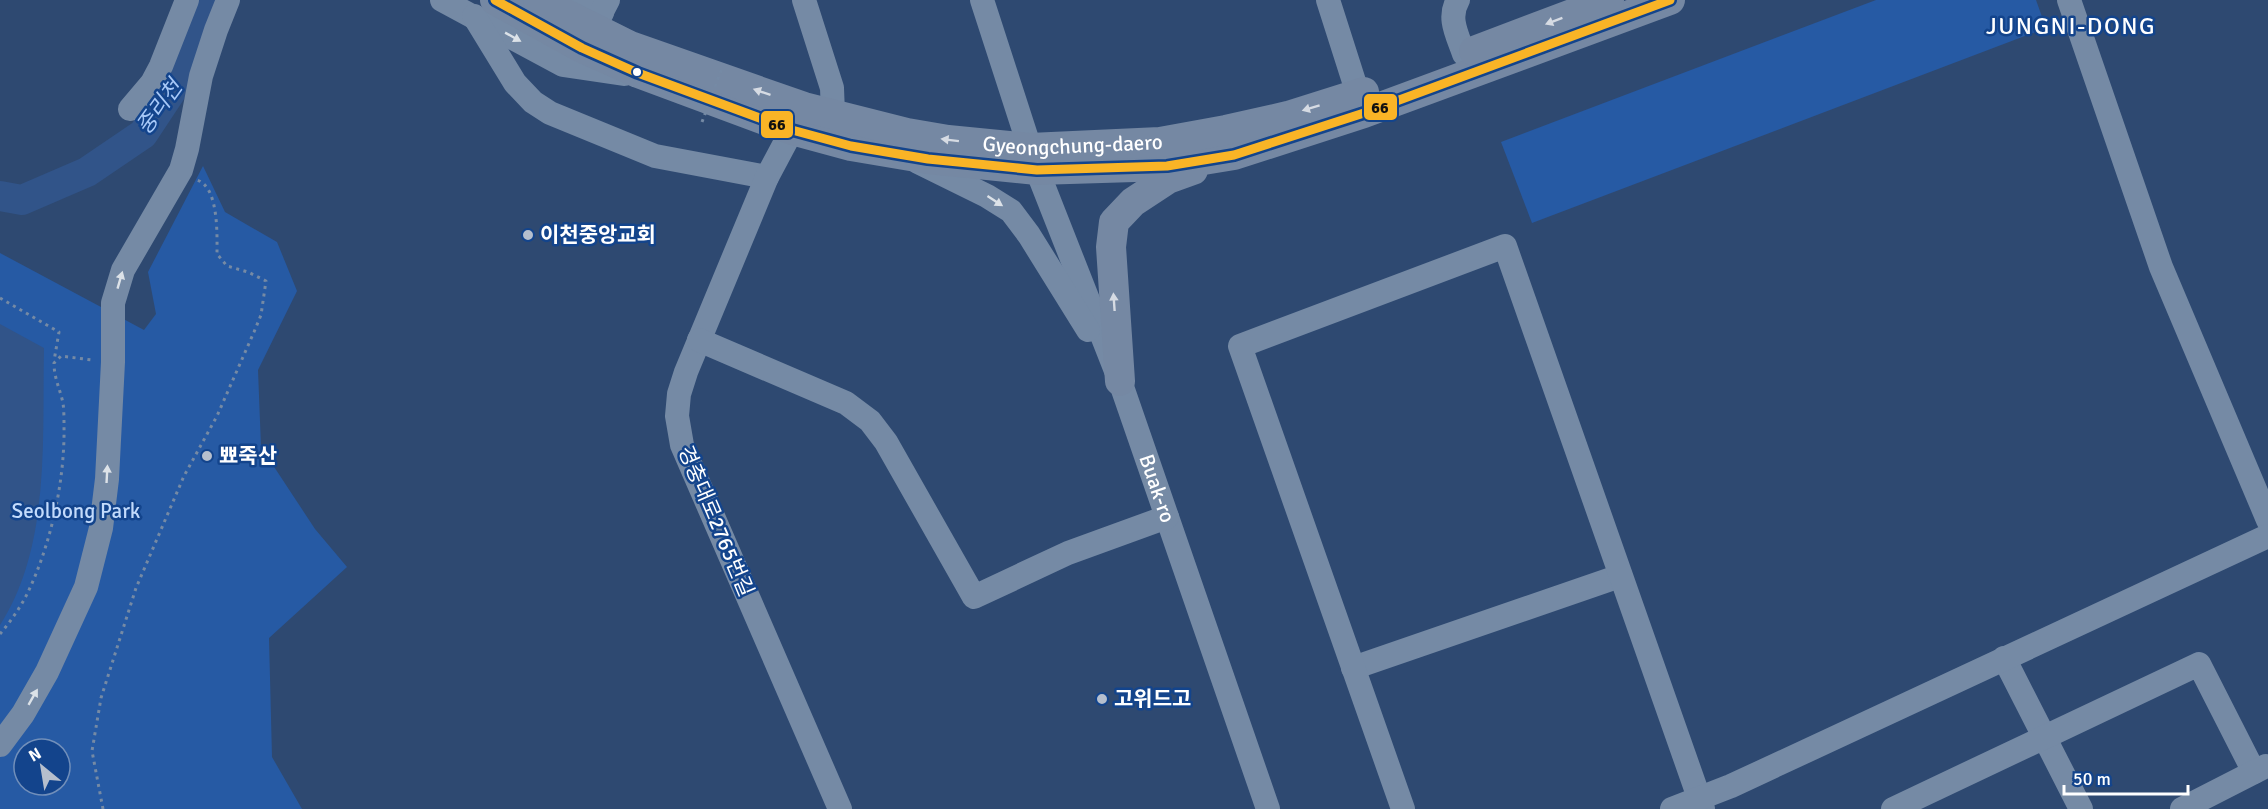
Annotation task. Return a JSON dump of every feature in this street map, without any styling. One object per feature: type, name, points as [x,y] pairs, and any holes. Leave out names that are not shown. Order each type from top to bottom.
[{"type":"main road","name":"Gyeongchung-daero","points":[[538,0],[601,14],[669,60],[804,107],[907,133],[1033,159],[1171,140],[1267,121],[1358,94],[1609,0]]},
{"type":"main road","name":"Gyeongchung-daero","points":[[485,8],[652,78],[792,130],[851,146],[905,155],[1167,166],[1234,155],[1364,113],[1670,0]]},
{"type":"main road","points":[[1120,381],[1111,247],[1114,222],[1133,202],[1168,179],[1234,155]]},
{"type":"street","points":[[130,109],[152,83],[161,66],[187,0]]},
{"type":"street","points":[[180,172],[188,149],[201,76],[228,0]]},
{"type":"street","points":[[0,745],[23,714],[47,672],[86,587],[101,528],[106,489],[113,362],[113,303],[123,270],[180,172],[212,104],[222,60],[244,0]]},
{"type":"street","points":[[442,0],[485,8],[516,83],[533,102],[550,113],[655,156],[766,177]]},
{"type":"street","points":[[580,0],[601,14]]},
{"type":"street","points":[[804,0],[832,88],[833,114]]},
{"type":"street","name":"Buak-ro","points":[[982,0],[1033,159],[1120,381],[1268,809]]},
{"type":"street","points":[[1328,0],[1358,94]]},
{"type":"street","points":[[1458,0],[1454,6],[1452,18],[1464,54]]},
{"type":"street","points":[[2069,0],[2161,267],[2268,520]]},
{"type":"street","name":"경충대로2765번길","points":[[792,130],[766,177],[699,340],[679,394],[677,416],[682,445],[840,809]]},
{"type":"street","points":[[905,155],[987,196],[1011,211],[1029,235],[1120,381]]},
{"type":"street","points":[[1403,809],[1240,346],[1505,246],[1700,804]]},
{"type":"street","points":[[699,340],[846,403],[870,421],[886,442],[974,597],[1068,553],[1167,517]]},
{"type":"street","points":[[1672,809],[1700,804],[1731,786],[2268,536]]},
{"type":"street","points":[[1353,668],[1620,576]]},
{"type":"street","points":[[2004,658],[2081,809]]},
{"type":"street","points":[[1893,809],[2199,664],[2261,769],[2182,809]]},
{"type":"path","points":[[702,122],[722,68]]},
{"type":"path","points":[[103,809],[92,751],[101,698],[136,588],[184,476],[217,416],[258,324],[267,281],[227,266],[217,254],[218,234],[213,197],[203,182],[180,172]]},
{"type":"path","points":[[0,298],[59,332],[54,375],[63,404],[64,426],[60,487],[43,554],[28,594],[0,634]]},
{"type":"path","points":[[54,363],[61,356],[113,362]]},
{"type":"green space","points":[[1876,0],[2036,0],[2046,28],[1532,223],[1501,142]]},
{"type":"green space","name":"Seolbong Park","points":[[203,166],[225,212],[277,242],[297,291],[258,370],[261,447],[315,529],[347,567],[269,638],[272,757],[302,809],[0,809],[0,253],[144,330],[156,314],[148,272]]},
{"type":"shaded area","points":[[0,324],[44,348],[43,454],[36,526],[28,561],[16,594],[0,625]]},
{"type":"waterway","name":"중리천","points":[[0,196],[22,200],[87,172],[143,134],[184,72],[210,0]]},
{"type":"transit line","name":"66","points":[[495,0],[582,48],[638,73],[792,130],[851,146],[928,159],[1037,170],[1167,166],[1234,155],[1364,113],[1670,0]]},
{"type":"place","name":"이천중앙교회","points":[[528,235]]},
{"type":"place","name":"뾰죽산","points":[[207,456]]},
{"type":"place","name":"고위드고","points":[[1102,699]]},
{"type":"district","name":"JUNGNI-DONG","points":[[2071,26]]}]
